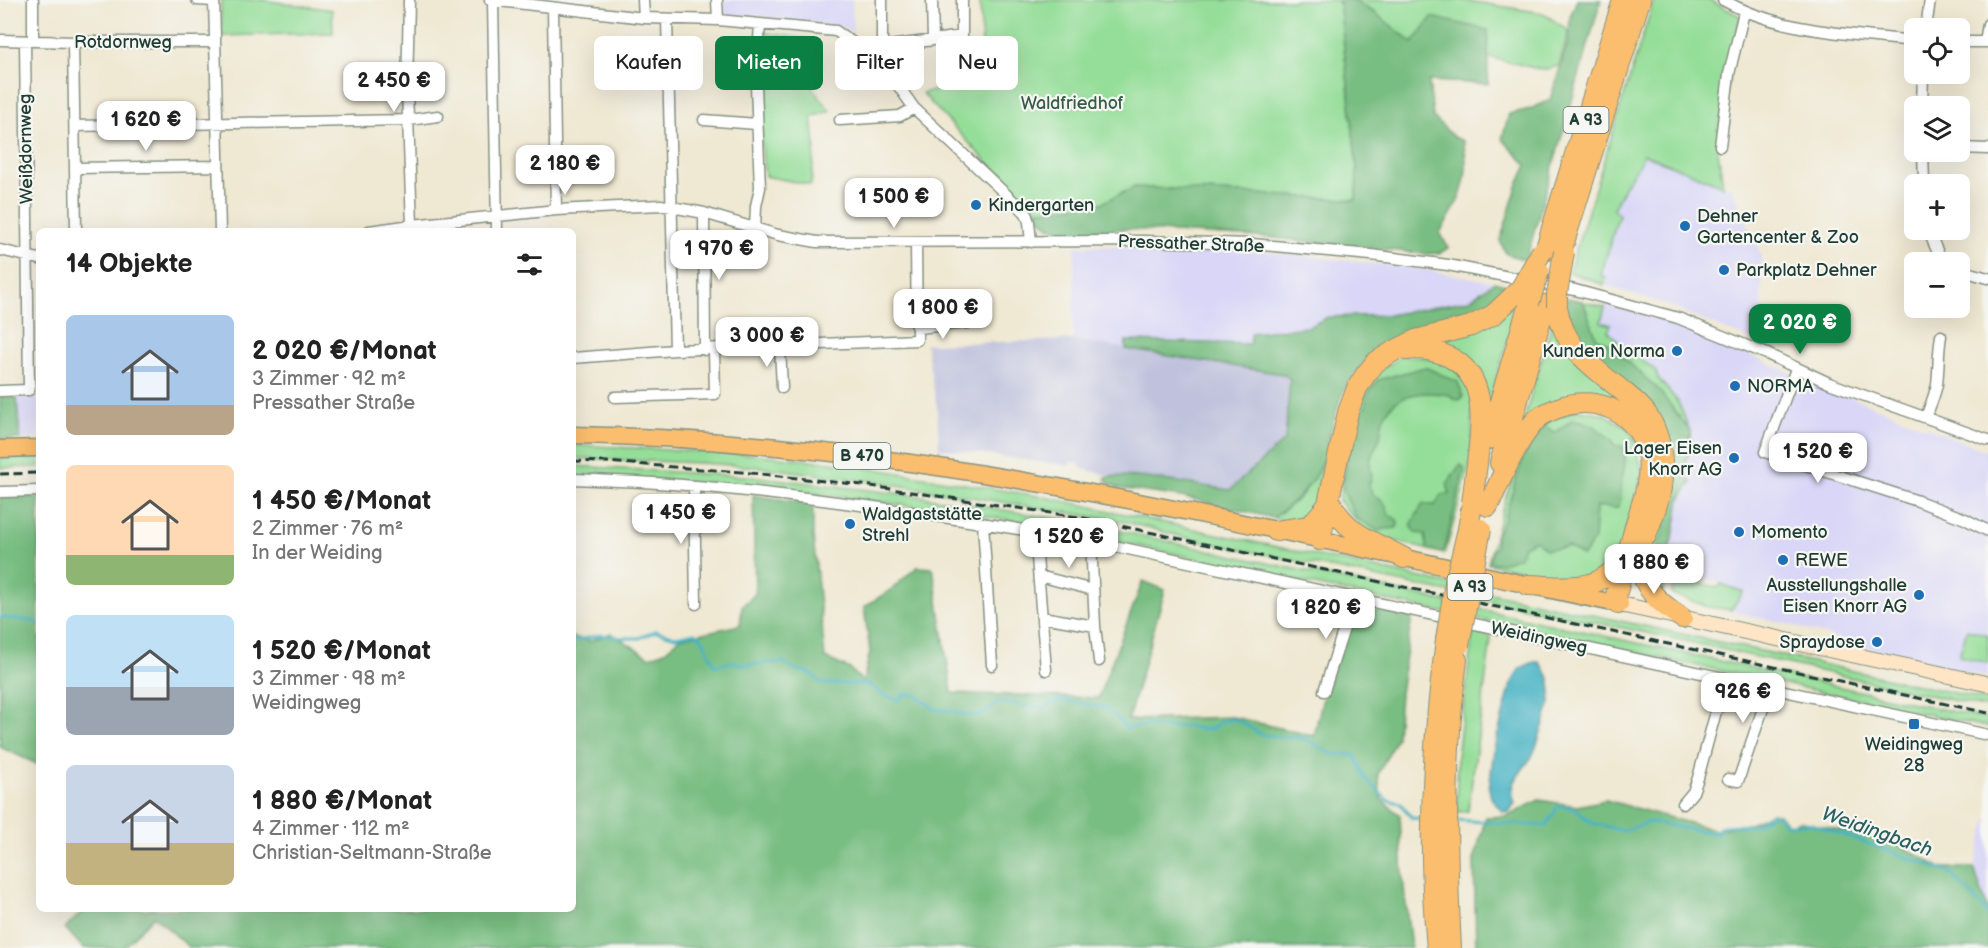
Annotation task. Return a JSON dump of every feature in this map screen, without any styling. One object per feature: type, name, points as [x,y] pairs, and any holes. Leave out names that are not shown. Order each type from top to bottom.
[{"type":"highway","name":"A 93","points":[[1437,948],[1439,801],[1454,685],[1453,642],[1494,417],[1544,305],[1552,249],[1623,0]]},
{"type":"highway","name":"A 93","points":[[1552,249],[1569,227],[1640,0]]},
{"type":"highway","points":[[1320,540],[1348,412],[1357,388],[1376,362],[1416,340],[1471,326],[1493,315],[1521,288],[1552,249]]},
{"type":"highway","points":[[1528,585],[1584,586],[1596,583],[1606,578],[1633,556],[1660,490],[1662,464],[1660,444],[1646,413],[1581,358],[1570,344],[1560,323],[1544,305],[1557,294],[1552,249]]},
{"type":"highway","points":[[1392,352],[1412,349],[1432,350],[1453,359],[1468,372],[1478,391],[1482,411],[1477,519]]},
{"type":"highway","points":[[1477,519],[1524,435],[1536,419],[1569,404],[1588,402],[1606,405],[1621,413],[1636,428],[1645,444],[1648,480],[1625,596],[1618,604]]},
{"type":"highway","points":[[1276,531],[1310,526],[1330,501]]},
{"type":"highway","points":[[1330,501],[1337,514],[1351,530],[1404,558]]},
{"type":"highway","points":[[1633,556],[1651,594],[1682,618]]},
{"type":"highway","name":"A 93","points":[[1440,849],[1451,948]]},
{"type":"main road","name":"B 470","points":[[576,435],[679,439],[848,454],[1070,489],[1618,604]]},
{"type":"main road","points":[[0,449],[36,448]]},
{"type":"main road","points":[[1618,604],[1988,684]]},
{"type":"street","points":[[29,41],[33,0]]},
{"type":"street","points":[[197,0],[214,1],[213,42],[220,228]]},
{"type":"street","points":[[409,0],[408,149],[412,225]]},
{"type":"street","points":[[497,228],[492,0],[553,8],[575,5],[644,18],[718,20],[836,31],[843,36]]},
{"type":"street","points":[[643,0],[644,18]]},
{"type":"street","points":[[717,0],[718,20]]},
{"type":"street","points":[[882,0],[882,36]]},
{"type":"street","points":[[932,0],[933,40]]},
{"type":"street","points":[[924,41],[962,36],[962,0]]},
{"type":"street","points":[[1723,0],[1744,12],[1796,26],[1904,40]]},
{"type":"street","points":[[1927,18],[1930,0]]},
{"type":"street","points":[[553,8],[556,210]]},
{"type":"street","points":[[1720,146],[1729,74],[1744,12]]},
{"type":"street","points":[[667,20],[675,350]]},
{"type":"street","points":[[755,229],[760,188],[756,86],[760,24]]},
{"type":"street","points":[[1970,42],[1986,42],[1988,24]]},
{"type":"street","name":"Rotdornweg","points":[[1,40],[213,42]]},
{"type":"street","name":"Weißdornweg","points":[[0,391],[29,390],[34,258],[29,41]]},
{"type":"street","points":[[73,42],[76,228]]},
{"type":"street","points":[[901,90],[914,108],[1026,213],[1031,242]]},
{"type":"street","points":[[840,120],[900,116],[914,108]]},
{"type":"street","points":[[75,126],[408,120],[438,116]]},
{"type":"street","points":[[704,120],[757,124]]},
{"type":"street","points":[[1970,148],[1988,149]]},
{"type":"street","points":[[75,168],[218,166]]},
{"type":"street","name":"Pressather Straße","points":[[390,228],[556,210],[643,205],[704,213],[778,235],[817,242],[1252,244],[1448,265],[1542,283],[1678,318],[1862,395],[1988,440]]},
{"type":"street","points":[[615,397],[715,393],[710,350],[704,213]]},
{"type":"street","points":[[576,358],[675,350],[917,340],[916,243]]},
{"type":"street","points":[[0,250],[34,258]]},
{"type":"street","points":[[1970,273],[1988,278]]},
{"type":"street","points":[[917,328],[967,323]]},
{"type":"street","points":[[1926,417],[1936,388],[1941,336]]},
{"type":"street","points":[[780,347],[782,387]]},
{"type":"street","points":[[1796,369],[1765,452],[1918,501],[1965,519],[1988,531]]},
{"type":"street","name":"Weidingweg","points":[[576,479],[694,486],[879,508],[1091,541],[1988,735]]},
{"type":"street","points":[[694,486],[696,604]]},
{"type":"street","points":[[0,492],[36,491]]},
{"type":"street","points":[[983,523],[992,665]]},
{"type":"street","points":[[1035,532],[1046,670]]},
{"type":"street","points":[[1091,541],[1095,626],[1100,662]]},
{"type":"street","points":[[1039,576],[1093,590]]},
{"type":"street","points":[[1324,691],[1354,597]]},
{"type":"street","points":[[1042,617],[1095,626]]},
{"type":"street","points":[[1683,804],[1693,792],[1698,778],[1725,678]]},
{"type":"street","points":[[1728,779],[1738,781],[1770,688]]},
{"type":"shaded area","points":[[724,0],[852,0],[853,32],[841,27],[787,19],[725,15]]},
{"type":"shaded area","points":[[1643,154],[1723,186],[1731,186],[1759,250],[1763,269],[1761,296],[1763,326],[1769,348],[1665,304],[1604,285],[1606,279],[1601,275],[1619,214],[1613,209],[1626,183],[1641,162]]},
{"type":"shaded area","points":[[1075,246],[1239,249],[1422,269],[1494,282],[1469,300],[1389,315],[1328,317],[1308,327],[1252,333],[1250,344],[1127,341],[1126,349],[1073,340]]},
{"type":"shaded area","points":[[1606,304],[1686,327],[1803,378],[1988,452],[1988,677],[1865,647],[1731,610],[1740,598],[1738,589],[1665,565],[1680,499],[1692,482],[1681,475],[1685,415],[1674,395],[1658,378],[1655,370],[1607,331],[1611,326],[1601,322]]},
{"type":"shaded area","points":[[1073,340],[1283,374],[1290,379],[1285,440],[1230,490],[1135,477],[1110,476],[1082,469],[1079,463],[1070,462],[1069,466],[939,448],[937,408],[926,344]]},
{"type":"shaded area","points":[[36,396],[36,438],[20,439],[17,397]]},
{"type":"shaded area","points":[[1988,817],[1988,910],[1974,868]]},
{"type":"green space","points":[[221,0],[263,0],[332,10],[333,33],[221,36]]},
{"type":"green space","name":"Waldfriedhof","points":[[980,0],[1339,0],[1357,169],[1356,200],[1135,187],[1102,203],[1033,211],[922,93],[938,90],[1018,90],[1018,36],[981,36]]},
{"type":"green space","points":[[1339,0],[1353,0],[1375,13],[1413,43],[1432,17],[1488,30],[1488,84],[1429,81],[1433,117],[1454,137],[1463,141],[1465,154],[1466,167],[1462,189],[1440,232],[1448,248],[1440,253],[1428,254],[1274,238],[1125,229],[1066,232],[1049,227],[1033,211],[1102,203],[1135,187],[1356,200],[1357,169]]},
{"type":"green space","points":[[1353,0],[1461,0],[1543,13],[1569,31],[1559,66],[1543,70],[1488,57],[1488,30],[1413,43],[1375,13]]},
{"type":"green space","points":[[1577,0],[1601,0],[1526,260],[1506,254],[1500,241],[1517,186],[1527,165],[1502,139],[1509,114],[1530,109],[1550,100],[1569,39],[1570,17]]},
{"type":"green space","points":[[1654,0],[1709,0],[1740,16],[1717,144],[1723,186],[1643,154],[1641,162],[1626,183],[1613,209],[1619,214],[1601,275],[1606,278],[1604,285],[1569,272]]},
{"type":"green space","points":[[767,33],[788,36],[767,36]]},
{"type":"green space","points":[[761,90],[814,90],[830,111],[812,117],[815,146],[811,185],[765,176]]},
{"type":"green space","points":[[1494,282],[1512,287],[1491,309],[1369,358],[1360,367],[1343,393],[1325,455],[1315,477],[1296,499],[1273,518],[1188,498],[1118,488],[1108,483],[1105,478],[1128,476],[1230,490],[1285,440],[1290,379],[1283,374],[1126,349],[1126,341],[1250,344],[1251,333],[1308,327],[1328,317],[1389,315],[1469,300]]},
{"type":"green space","points":[[1567,298],[1605,307],[1601,322],[1611,325],[1608,331],[1622,345],[1655,370],[1658,378],[1678,402],[1690,431],[1691,447],[1682,475],[1692,482],[1680,499],[1665,565],[1667,577],[1663,594],[1646,566],[1660,517],[1669,462],[1566,316]]},
{"type":"green space","points":[[1568,298],[1583,301],[1596,337],[1607,343],[1658,389],[1690,431],[1689,449],[1681,475],[1692,482],[1680,498],[1665,565],[1667,577],[1665,587],[1655,584],[1649,576],[1667,516],[1671,460],[1575,334],[1566,310]]},
{"type":"green space","points":[[1521,300],[1487,409],[1439,346],[1440,341]]},
{"type":"green space","points":[[1553,320],[1629,403],[1653,465],[1605,398],[1521,429]]},
{"type":"green space","points":[[1402,356],[1443,359],[1472,388],[1472,456],[1445,554],[1387,539],[1363,530],[1339,500],[1356,409],[1375,374]]},
{"type":"green space","points":[[1425,367],[1458,382],[1463,396],[1460,400],[1450,395],[1422,393],[1404,398],[1389,408],[1371,457],[1372,475],[1369,486],[1373,494],[1385,504],[1389,514],[1398,521],[1397,528],[1378,531],[1356,518],[1343,490],[1355,425],[1366,405],[1365,398],[1378,380]]},
{"type":"green space","points":[[0,397],[17,397],[20,439],[0,440]]},
{"type":"green space","points":[[1578,410],[1605,414],[1630,430],[1643,471],[1618,557],[1591,580],[1549,576],[1488,564],[1508,489],[1524,450],[1544,424]]},
{"type":"green space","points":[[1573,419],[1594,426],[1612,438],[1614,446],[1623,446],[1625,463],[1621,497],[1617,508],[1596,507],[1594,540],[1583,556],[1568,547],[1546,549],[1535,540],[1524,546],[1520,556],[1501,563],[1489,562],[1523,458],[1545,426],[1555,433]]},
{"type":"green space","points":[[576,445],[751,454],[839,463],[1050,498],[1988,700],[1988,708],[1662,636],[1195,540],[1126,522],[878,482],[760,467],[576,458]]},
{"type":"green space","points":[[36,456],[36,467],[0,468],[0,458]]},
{"type":"green space","points":[[1324,458],[1315,504],[1309,517],[1295,522],[1273,518],[1296,501],[1305,491]]},
{"type":"green space","points":[[1460,465],[1464,470],[1444,551],[1427,549],[1425,534],[1416,533],[1411,525],[1423,504],[1435,505],[1441,495],[1450,494],[1447,484]]},
{"type":"green space","points":[[576,466],[758,477],[911,495],[1078,522],[1988,719],[1988,727],[1342,591],[1089,535],[991,517],[751,485],[576,477]]},
{"type":"green space","points":[[753,495],[813,504],[813,535],[825,658],[850,669],[863,682],[870,652],[864,607],[892,589],[917,567],[933,568],[952,693],[1098,698],[1143,581],[1165,590],[1128,720],[1233,717],[1314,736],[1322,702],[1357,603],[1412,617],[1400,693],[1397,737],[1378,774],[1381,799],[1400,815],[1403,879],[1411,948],[190,948],[154,916],[123,948],[83,948],[65,928],[82,912],[576,912],[576,638],[590,641],[611,633],[649,657],[665,651],[680,638],[740,625],[742,606],[755,594]]},
{"type":"green space","points":[[36,497],[36,764],[0,747],[0,498]]},
{"type":"green space","points":[[1681,578],[1718,588],[1721,584],[1743,592],[1731,610],[1709,607],[1671,594],[1674,583]]},
{"type":"green space","points":[[1967,629],[1988,635],[1988,663],[1959,656]]},
{"type":"green space","points":[[1483,631],[1491,639],[1468,811],[1457,812],[1457,757],[1473,632]]},
{"type":"green space","points":[[1539,800],[1577,806],[1606,800],[1715,830],[1752,823],[1771,813],[1779,814],[1786,823],[1794,824],[1799,821],[1894,842],[1941,868],[1974,868],[1988,910],[1988,948],[1476,948],[1474,860],[1486,817],[1508,816]]},
{"type":"water","points":[[1539,662],[1549,678],[1550,705],[1534,752],[1514,785],[1515,803],[1508,813],[1502,811],[1491,798],[1489,789],[1494,749],[1511,684],[1520,668]]},
{"type":"waterway","name":"Weidingbach","points":[[0,617],[36,622]]},
{"type":"waterway","name":"Weidingbach","points":[[576,640],[601,635],[639,638],[656,631],[676,637],[695,633],[702,638],[715,666],[732,662],[746,665],[783,662],[794,669],[810,673],[822,684],[869,684],[883,695],[898,700],[905,694],[916,695],[936,710],[970,715],[982,714],[999,702],[1044,708],[1057,701],[1066,701],[1103,707],[1126,728],[1149,725],[1163,728],[1189,726],[1212,729],[1220,722],[1235,719],[1262,735],[1304,738],[1332,754],[1355,755],[1365,778],[1387,800],[1400,803],[1412,818],[1426,819]]},
{"type":"waterway","name":"Weidingbach","points":[[1454,820],[1546,826],[1558,806],[1575,809],[1592,823],[1624,831],[1649,822],[1718,834],[1719,828],[1723,826],[1756,825],[1771,814],[1778,815],[1785,824],[1812,824],[1949,872],[1982,906],[1988,916]]},
{"type":"railway","points":[[576,461],[742,472],[871,486],[1084,518],[1988,713]]},
{"type":"railway","points":[[0,474],[36,473]]},
{"type":"place","name":"Kindergarten","points":[[976,205]]},
{"type":"place","name":"Dehner Gartencenter & Zoo","points":[[1685,226]]},
{"type":"place","name":"Parkplatz Dehner","points":[[1724,270]]},
{"type":"place","name":"Kunden Norma","points":[[1677,351]]},
{"type":"place","name":"NORMA","points":[[1735,386]]},
{"type":"place","name":"Lager Eisen Knorr AG","points":[[1734,458]]},
{"type":"place","name":"Waldgaststätte Strehl","points":[[850,524]]},
{"type":"place","name":"Momento","points":[[1739,532]]},
{"type":"place","name":"REWE","points":[[1783,560]]},
{"type":"place","name":"Ausstellungshalle Eisen Knorr AG","points":[[1919,595]]},
{"type":"place","name":"Spraydose","points":[[1877,642]]},
{"type":"place","name":"Weidingweg 28","points":[[1914,724]]}]
